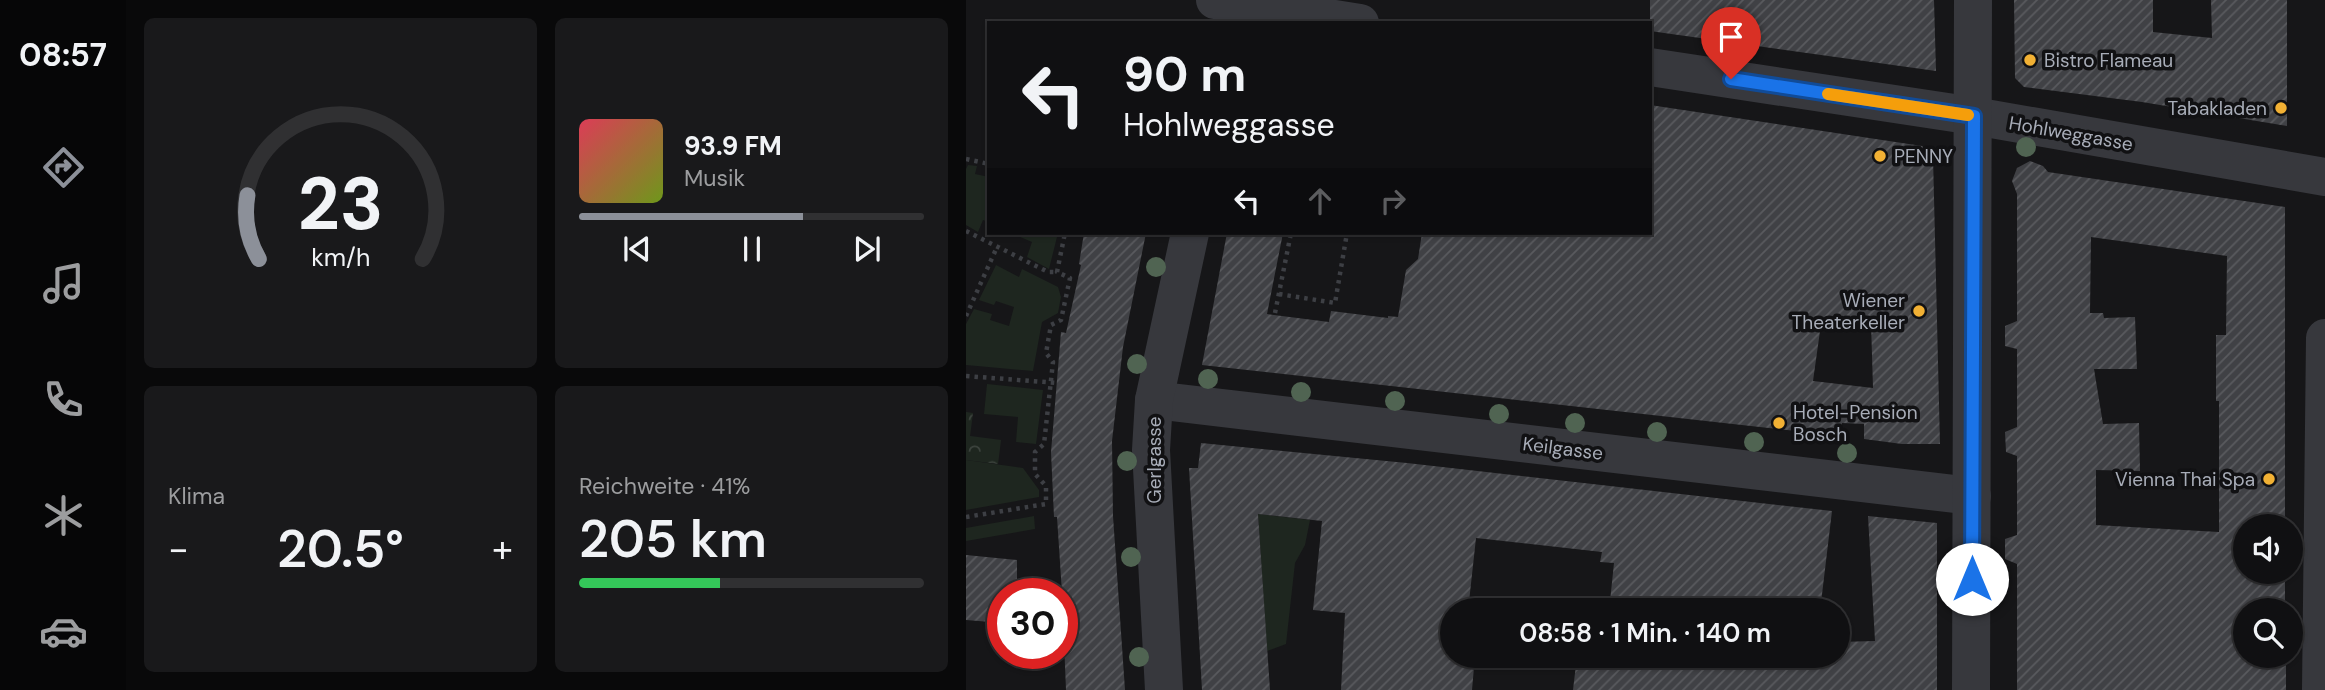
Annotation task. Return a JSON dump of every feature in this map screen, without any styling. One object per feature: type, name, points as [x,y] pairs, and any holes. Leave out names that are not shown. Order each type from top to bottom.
[{"type":"street","points":[[1971,690],[1973,0]]},
{"type":"street","points":[[1232,7],[1344,21]]},
{"type":"street","name":"Hohlweggasse","points":[[1652,67],[1974,116],[2325,177]]},
{"type":"street","name":"Gerlgasse","points":[[1164,690],[1150,450],[1154,400],[1190,235]]},
{"type":"street","points":[[2321,690],[2325,338]]},
{"type":"street","name":"Keilgasse","points":[[1154,400],[1972,496]]},
{"type":"path","points":[[966,159],[987,164]]},
{"type":"path","points":[[966,232],[1048,272],[1057,272],[1070,278],[1061,320],[1051,325],[1046,353],[1053,362],[1044,444],[1035,452],[1035,474],[1046,486],[1046,504],[966,517]]},
{"type":"path","points":[[1057,272],[1065,235]]},
{"type":"path","points":[[1275,313],[1291,235]]},
{"type":"path","points":[[1279,294],[1335,303],[1347,235]]},
{"type":"path","points":[[966,316],[997,247]]},
{"type":"path","points":[[966,376],[1058,383]]},
{"type":"green space","points":[[968,165],[977,166],[975,174],[987,177],[987,221],[983,220],[978,232],[966,225]]},
{"type":"green space","points":[[1016,235],[1058,235],[1049,269],[1027,257],[1032,242]]},
{"type":"green space","points":[[996,265],[1019,277],[1022,269],[1058,287],[1061,297],[1058,313],[1042,322],[1033,371],[966,365],[966,324],[974,309],[992,314],[990,320],[1009,326],[1014,307],[996,301],[994,305],[979,300]]},
{"type":"green space","points":[[987,384],[1043,390],[1036,444],[1016,442],[1018,417],[984,414]]},
{"type":"green space","points":[[966,412],[973,413],[970,436],[1001,440],[998,464],[966,460]]},
{"type":"green space","points":[[966,460],[1023,468],[1039,490],[1039,497],[966,510]]},
{"type":"green space","points":[[1258,514],[1310,520],[1305,545],[1295,563],[1286,644],[1267,651]]},
{"type":"green space","points":[[1034,516],[1035,529],[966,541],[966,528]]},
{"type":"building","points":[[1650,0],[1934,0],[1936,71],[1652,31]]},
{"type":"building","points":[[2014,0],[2153,0],[2153,32],[2212,38],[2211,0],[2287,0],[2287,126],[2142,102],[2024,87],[2015,78]]},
{"type":"building","points":[[1652,105],[1922,146],[1933,156],[1940,444],[1902,444],[1864,439],[1864,424],[1842,423],[1841,436],[1202,365],[1227,235],[1283,235],[1267,314],[1329,322],[1331,311],[1398,317],[1406,270],[1418,259],[1422,235],[1652,235]],"holes":[[[1871,323],[1873,388],[1813,381],[1821,324]]]},
{"type":"building","points":[[2030,161],[2043,166],[2048,172],[2285,207],[2285,514],[2233,514],[2233,584],[2285,584],[2285,598],[2233,598],[2233,668],[2286,668],[2286,690],[2017,690],[2017,564],[2005,559],[2005,539],[2017,535],[2017,456],[2006,452],[2005,432],[2017,427],[2017,349],[2005,346],[2005,326],[2017,321],[2017,194],[2012,181],[2017,168]],"holes":[[[2091,237],[2227,256],[2226,335],[2216,335],[2219,532],[2096,525],[2096,470],[2140,471],[2139,423],[2103,424],[2094,369],[2137,369],[2135,317],[2104,318],[2103,313],[2090,313]]]},
{"type":"building","points":[[1084,235],[1146,235],[1123,347],[1112,441],[1113,516],[1125,690],[1066,690],[1065,669],[1078,669],[1078,578],[1061,578],[1057,517],[1054,517],[1051,452],[1061,332],[1066,333],[1081,265]]},
{"type":"building","points":[[1201,443],[1407,463],[1832,511],[1822,598],[1610,598],[1614,563],[1600,562],[1602,552],[1476,538],[1469,598],[1440,598],[1440,668],[1474,668],[1472,690],[1341,690],[1345,613],[1313,610],[1322,521],[1258,514],[1270,690],[1202,690],[1189,468],[1198,468]]},
{"type":"building","points":[[1868,516],[1937,523],[1937,690],[1573,690],[1576,668],[1850,668],[1850,642],[1875,641]]},
{"type":"building","points":[[966,555],[1017,560],[1017,578],[987,578],[987,622],[966,620]]},
{"type":"slow traffic","points":[[1828,94],[1968,115]]},
{"type":"place","name":"Bistro Flameau","points":[[2030,60]]},
{"type":"place","name":"Tabakladen","points":[[2281,108]]},
{"type":"place","name":"PENNY","points":[[1880,156]]},
{"type":"place","name":"Wiener Theaterkeller","points":[[1919,311]]},
{"type":"place","name":"Hotel-Pension Bosch","points":[[1779,423]]},
{"type":"place","name":"Vienna Thai Spa","points":[[2269,479]]},
{"type":"route","points":[[1731,79],[1974,116],[1972,579]]}]
